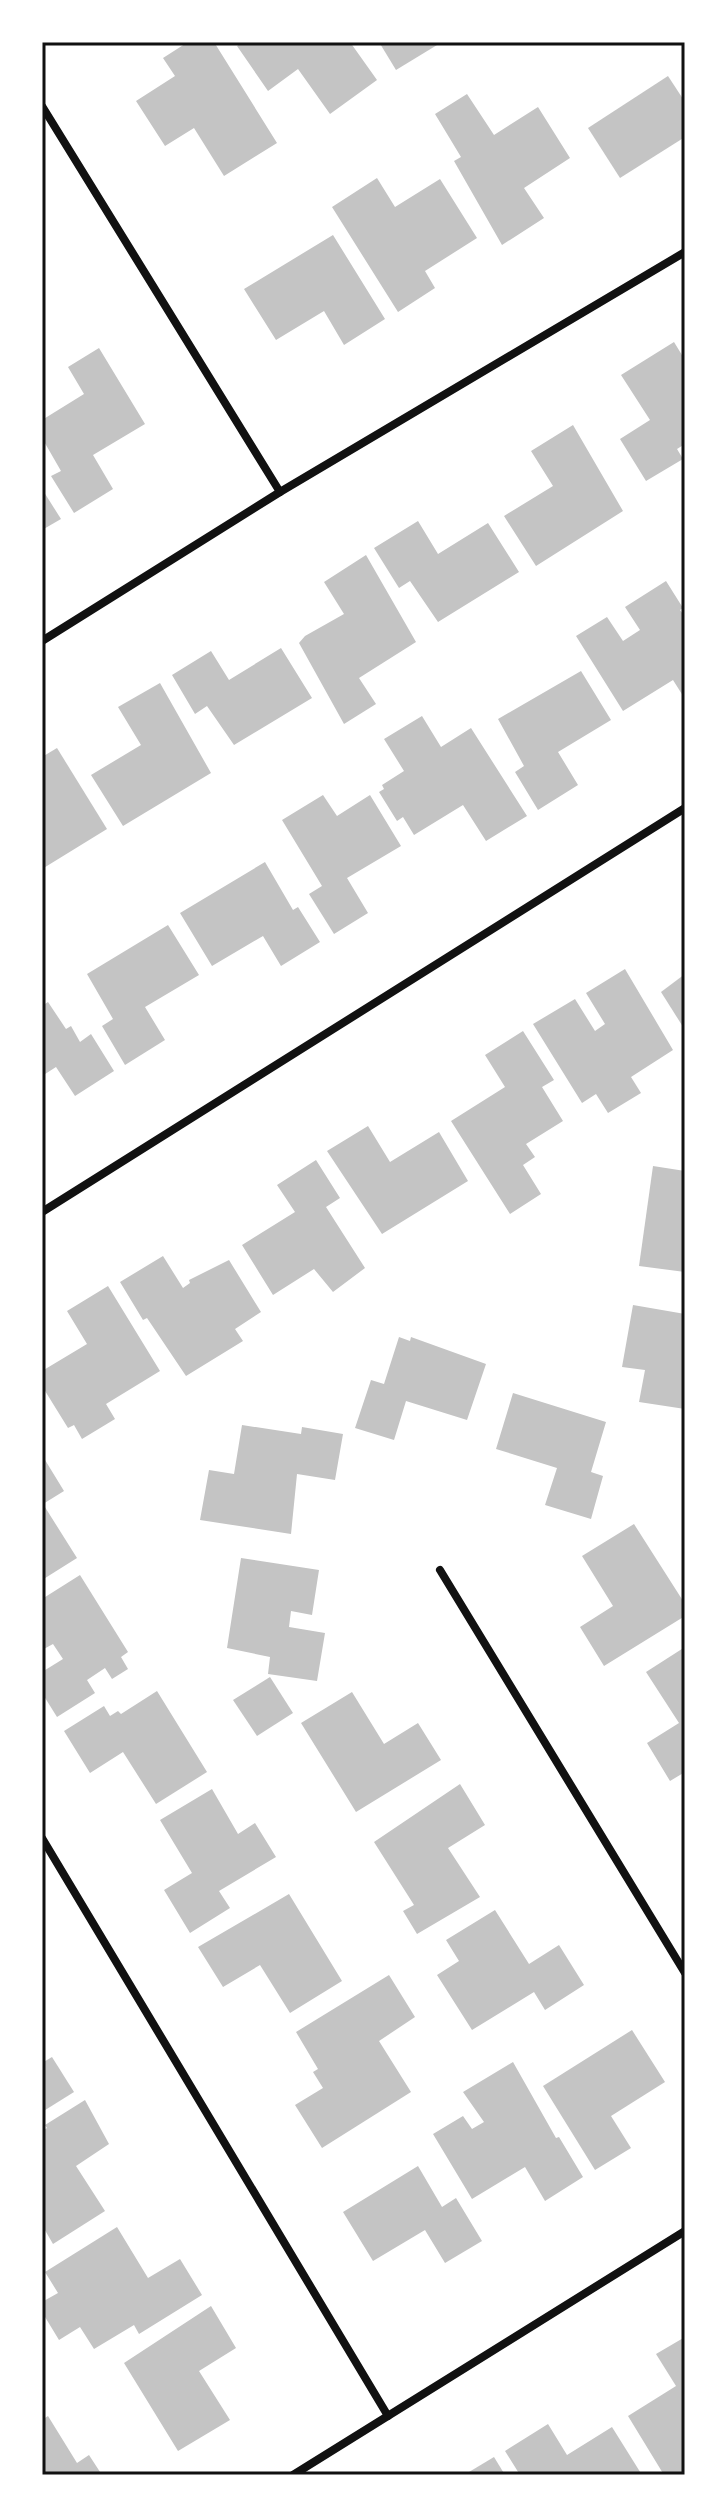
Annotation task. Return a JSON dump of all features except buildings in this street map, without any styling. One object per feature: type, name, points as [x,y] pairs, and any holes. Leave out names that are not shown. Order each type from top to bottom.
[{"type":"street","points":[[42,106],[280,492]]},
{"type":"street","points":[[42,641],[280,492],[685,252]]},
{"type":"street","points":[[42,1212],[685,808]]},
{"type":"street","points":[[440,1570],[685,1973]]},
{"type":"street","points":[[42,1838],[388,2416]]},
{"type":"street","points":[[293,2475],[685,2231]]}]
